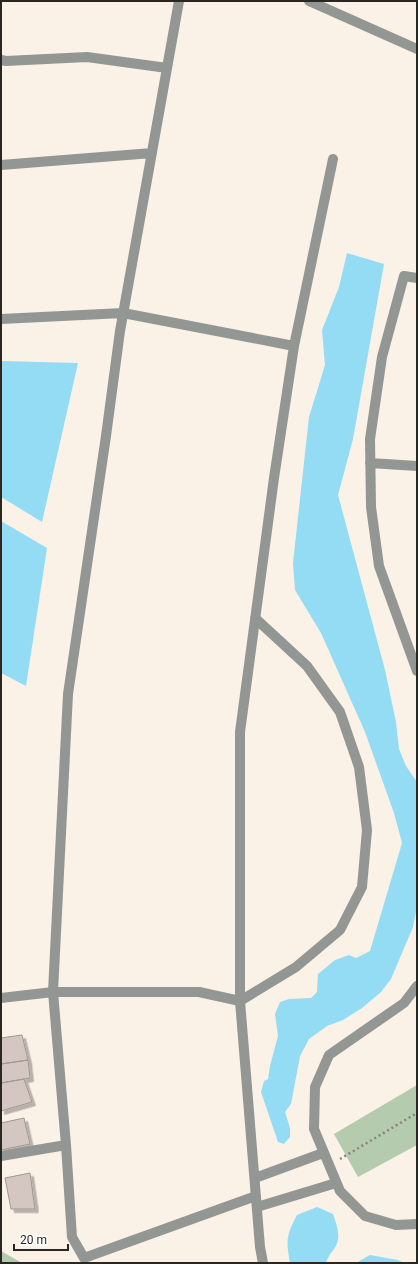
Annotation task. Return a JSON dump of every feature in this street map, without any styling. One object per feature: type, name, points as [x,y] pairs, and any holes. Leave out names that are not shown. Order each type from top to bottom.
[{"type":"street","points":[[179,1],[120,331],[68,694],[53,992],[72,1237],[84,1258],[256,1196]]},
{"type":"street","points":[[309,1],[417,49]]},
{"type":"street","points":[[1,60],[87,57],[167,68]]},
{"type":"street","points":[[1,165],[152,153]]},
{"type":"street","points":[[263,1263],[254,1178],[240,1001],[240,732],[274,478],[294,346],[333,159]]},
{"type":"street","points":[[417,278],[404,276],[382,357],[370,439],[371,507],[379,566],[415,660],[417,671]]},
{"type":"street","points":[[1,319],[123,313],[294,346]]},
{"type":"street","points":[[370,464],[417,466]]},
{"type":"street","points":[[1,998],[53,992],[199,992],[240,1001],[296,967],[340,930],[362,887],[367,830],[359,767],[340,712],[308,666],[255,618]]},
{"type":"street","points":[[417,986],[404,1003],[329,1055],[315,1087],[314,1129],[340,1191],[365,1216],[396,1225],[417,1224]]},
{"type":"street","points":[[1,1156],[66,1145]]},
{"type":"street","points":[[254,1178],[323,1153]]},
{"type":"street","points":[[257,1208],[336,1183]]},
{"type":"path","points":[[329,1166],[417,1113]]},
{"type":"green space","points":[[417,1085],[417,1145],[358,1177],[334,1134]]},
{"type":"green space","points":[[1,1251],[22,1263],[1,1263]]},
{"type":"water","points":[[347,253],[384,264],[353,439],[338,495],[385,670],[396,722],[399,749],[406,766],[417,782],[417,907],[413,927],[391,979],[381,992],[362,1008],[343,1020],[327,1026],[309,1039],[300,1056],[291,1104],[285,1112],[290,1128],[290,1137],[284,1144],[278,1142],[261,1092],[264,1081],[268,1079],[278,1036],[275,1014],[280,1002],[289,999],[311,998],[317,992],[318,974],[335,960],[349,955],[356,958],[370,951],[402,843],[394,813],[365,732],[321,633],[295,590],[293,563],[309,417],[325,365],[322,330],[339,287]]},
{"type":"water","points":[[1,361],[78,363],[42,522],[1,497]]},
{"type":"water","points":[[1,521],[47,548],[26,686],[1,673]]},
{"type":"water","points":[[317,1207],[333,1214],[338,1232],[338,1241],[326,1263],[290,1263],[288,1238],[293,1222],[297,1215]]},
{"type":"water","points":[[370,1255],[398,1260],[404,1263],[356,1263]]},
{"type":"building","points":[[22,1035],[28,1060],[1,1064],[1,1038]]},
{"type":"building","points":[[28,1060],[30,1078],[1,1083],[1,1064]]},
{"type":"building","points":[[24,1079],[32,1102],[1,1111],[1,1083]]},
{"type":"building","points":[[24,1118],[30,1144],[1,1150],[1,1123]]},
{"type":"building","points":[[30,1173],[35,1209],[11,1209],[5,1178]]}]
